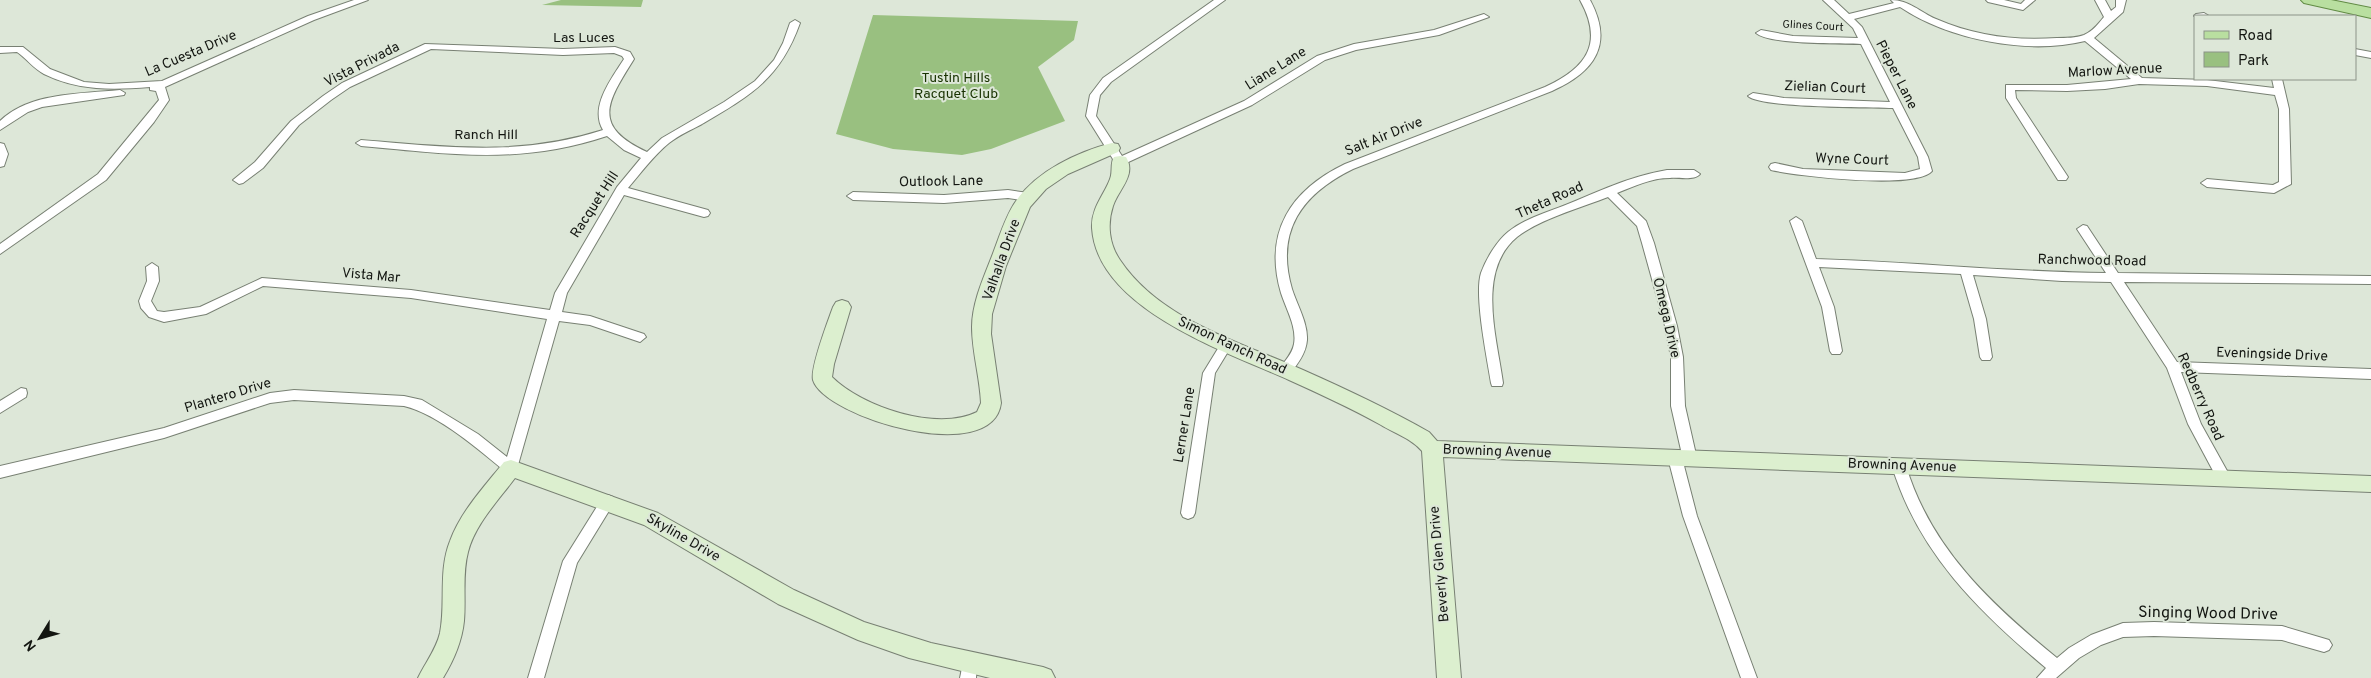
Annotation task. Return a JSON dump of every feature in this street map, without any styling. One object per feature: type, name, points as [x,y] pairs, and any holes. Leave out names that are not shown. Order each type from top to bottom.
[{"type":"main road","points":[[2309,0],[2371,13]]},
{"type":"main road","points":[[2352,0],[2371,4]]},
{"type":"street","name":"La Cuesta Drive","points":[[0,127],[18,111],[42,103],[160,86],[311,18],[363,0]]},
{"type":"street","points":[[1116,154],[1091,116],[1095,95],[1101,86],[1220,0]]},
{"type":"street","name":"Salt Air Drive","points":[[1285,370],[1300,346],[1301,334],[1283,281],[1280,245],[1283,231],[1298,205],[1323,181],[1354,165],[1515,102],[1572,77],[1590,59],[1597,36],[1591,9],[1585,0]]},
{"type":"street","name":"Pieper Lane","points":[[1828,0],[1857,27],[1924,157],[1926,171]]},
{"type":"street","points":[[1991,0],[2027,3]]},
{"type":"street","points":[[2100,0],[2109,17]]},
{"type":"street","points":[[1848,17],[1899,2],[1929,19],[1948,27],[2004,41],[2036,44],[2087,37],[2097,30],[2109,17],[2118,14],[2121,8],[2121,0]]},
{"type":"street","name":"Liane Lane","points":[[1116,154],[1248,104],[1295,72],[1329,55],[1354,47],[1436,32],[1484,17]]},
{"type":"street","name":"Racquet Hill","points":[[511,468],[552,316],[571,272],[621,190],[648,157],[666,140],[728,104],[759,83],[778,61],[788,43],[795,23]]},
{"type":"street","name":"Glines Court","points":[[1761,33],[1793,39],[1864,41]]},
{"type":"street","points":[[2087,37],[2139,81]]},
{"type":"street","name":"Vista Privada","points":[[239,180],[259,165],[295,122],[346,85],[429,46],[468,47]]},
{"type":"street","name":"Las Luces","points":[[468,47],[563,52],[615,50],[626,54],[629,59],[611,86],[605,102],[603,118],[609,132]]},
{"type":"street","points":[[0,50],[18,49],[31,57],[46,71],[83,86],[154,82],[160,86],[164,96],[162,104],[102,177],[0,250]]},
{"type":"street","points":[[2356,52],[2371,56]]},
{"type":"street","points":[[2207,183],[2274,188],[2285,184],[2284,109],[2277,80]]},
{"type":"street","name":"Marlow Avenue","points":[[2062,177],[2011,98],[2010,87],[2086,87],[2139,81],[2207,84],[2281,92]]},
{"type":"street","name":"Zielian Court","points":[[1753,96],[1784,101],[1896,105]]},
{"type":"street","points":[[609,132],[617,142],[648,157]]},
{"type":"street","name":"Ranch Hill","points":[[361,143],[434,149],[519,150],[561,146],[609,132]]},
{"type":"street","points":[[0,146],[4,154],[0,163]]},
{"type":"street","name":"Valhalla Drive","points":[[842,306],[824,364],[822,380],[832,390],[892,419],[954,426],[981,420],[990,409],[990,399],[982,345],[981,324],[993,282],[1017,218],[1028,196],[1046,181],[1081,161],[1116,154]]},
{"type":"street","name":"Simon Ranch Road","points":[[1116,154],[1120,176],[1104,206],[1101,219],[1101,233],[1110,259],[1130,283],[1168,315],[1226,345],[1354,400],[1404,430],[1424,438],[1432,449]]},
{"type":"street","name":"Wyne Court","points":[[1775,167],[1803,173],[1904,177],[1918,175],[1926,171]]},
{"type":"street","name":"Theta Road","points":[[1497,383],[1485,294],[1487,274],[1498,252],[1512,236],[1532,223],[1646,177],[1667,174],[1694,174]]},
{"type":"street","points":[[621,190],[704,213]]},
{"type":"street","name":"Omega Drive","points":[[1609,191],[1642,224],[1648,243],[1671,326],[1677,357],[1682,458],[1690,516],[1749,678]]},
{"type":"street","name":"Outlook Lane","points":[[853,196],[944,199],[1008,194],[1028,196]]},
{"type":"street","points":[[1796,221],[1828,307],[1836,351]]},
{"type":"street","name":"Redberry Road","points":[[2083,229],[2173,367],[2179,390],[2203,444],[2224,478]]},
{"type":"street","name":"Ranchwood Road","points":[[1813,263],[1966,270],[2053,277],[2112,276],[2371,280]]},
{"type":"street","name":"Vista Mar","points":[[152,267],[153,281],[145,301],[147,308],[153,314],[164,316],[202,311],[262,282],[411,294],[590,321],[640,337]]},
{"type":"street","points":[[1966,270],[1980,319],[1986,357]]},
{"type":"street","name":"Lerner Lane","points":[[1188,513],[1210,373],[1226,345]]},
{"type":"street","name":"Eveningside Drive","points":[[2173,367],[2371,374]]},
{"type":"street","points":[[0,408],[21,393]]},
{"type":"street","name":"Plantero Drive","points":[[0,472],[172,430],[270,398],[294,395],[404,401],[422,405],[473,438],[511,468]]},
{"type":"street","name":"Browning Avenue","points":[[1432,449],[2371,484]]},
{"type":"street","name":"Beverly Glen Drive","points":[[1432,449],[1449,678]]},
{"type":"street","points":[[1898,466],[1912,504],[1933,541],[1953,569],[2000,620],[2056,667]]},
{"type":"street","points":[[430,678],[449,643],[452,624],[453,572],[457,550],[467,528],[511,468]]},
{"type":"street","name":"Skyline Drive","points":[[511,468],[608,501],[672,528],[739,571],[787,597],[866,634],[969,671],[1043,678]]},
{"type":"street","points":[[536,678],[570,561],[608,501]]},
{"type":"street","name":"Singing Wood Drive","points":[[2045,678],[2056,667],[2096,640],[2123,630],[2154,629],[2282,633],[2324,645]]},
{"type":"green space","points":[[561,0],[643,0],[641,7],[542,5]]},
{"type":"green space","name":"Tustin Hills Racquet Club","points":[[873,15],[1078,21],[1074,40],[1038,67],[1065,121],[991,149],[962,155],[893,149],[836,134]]}]
